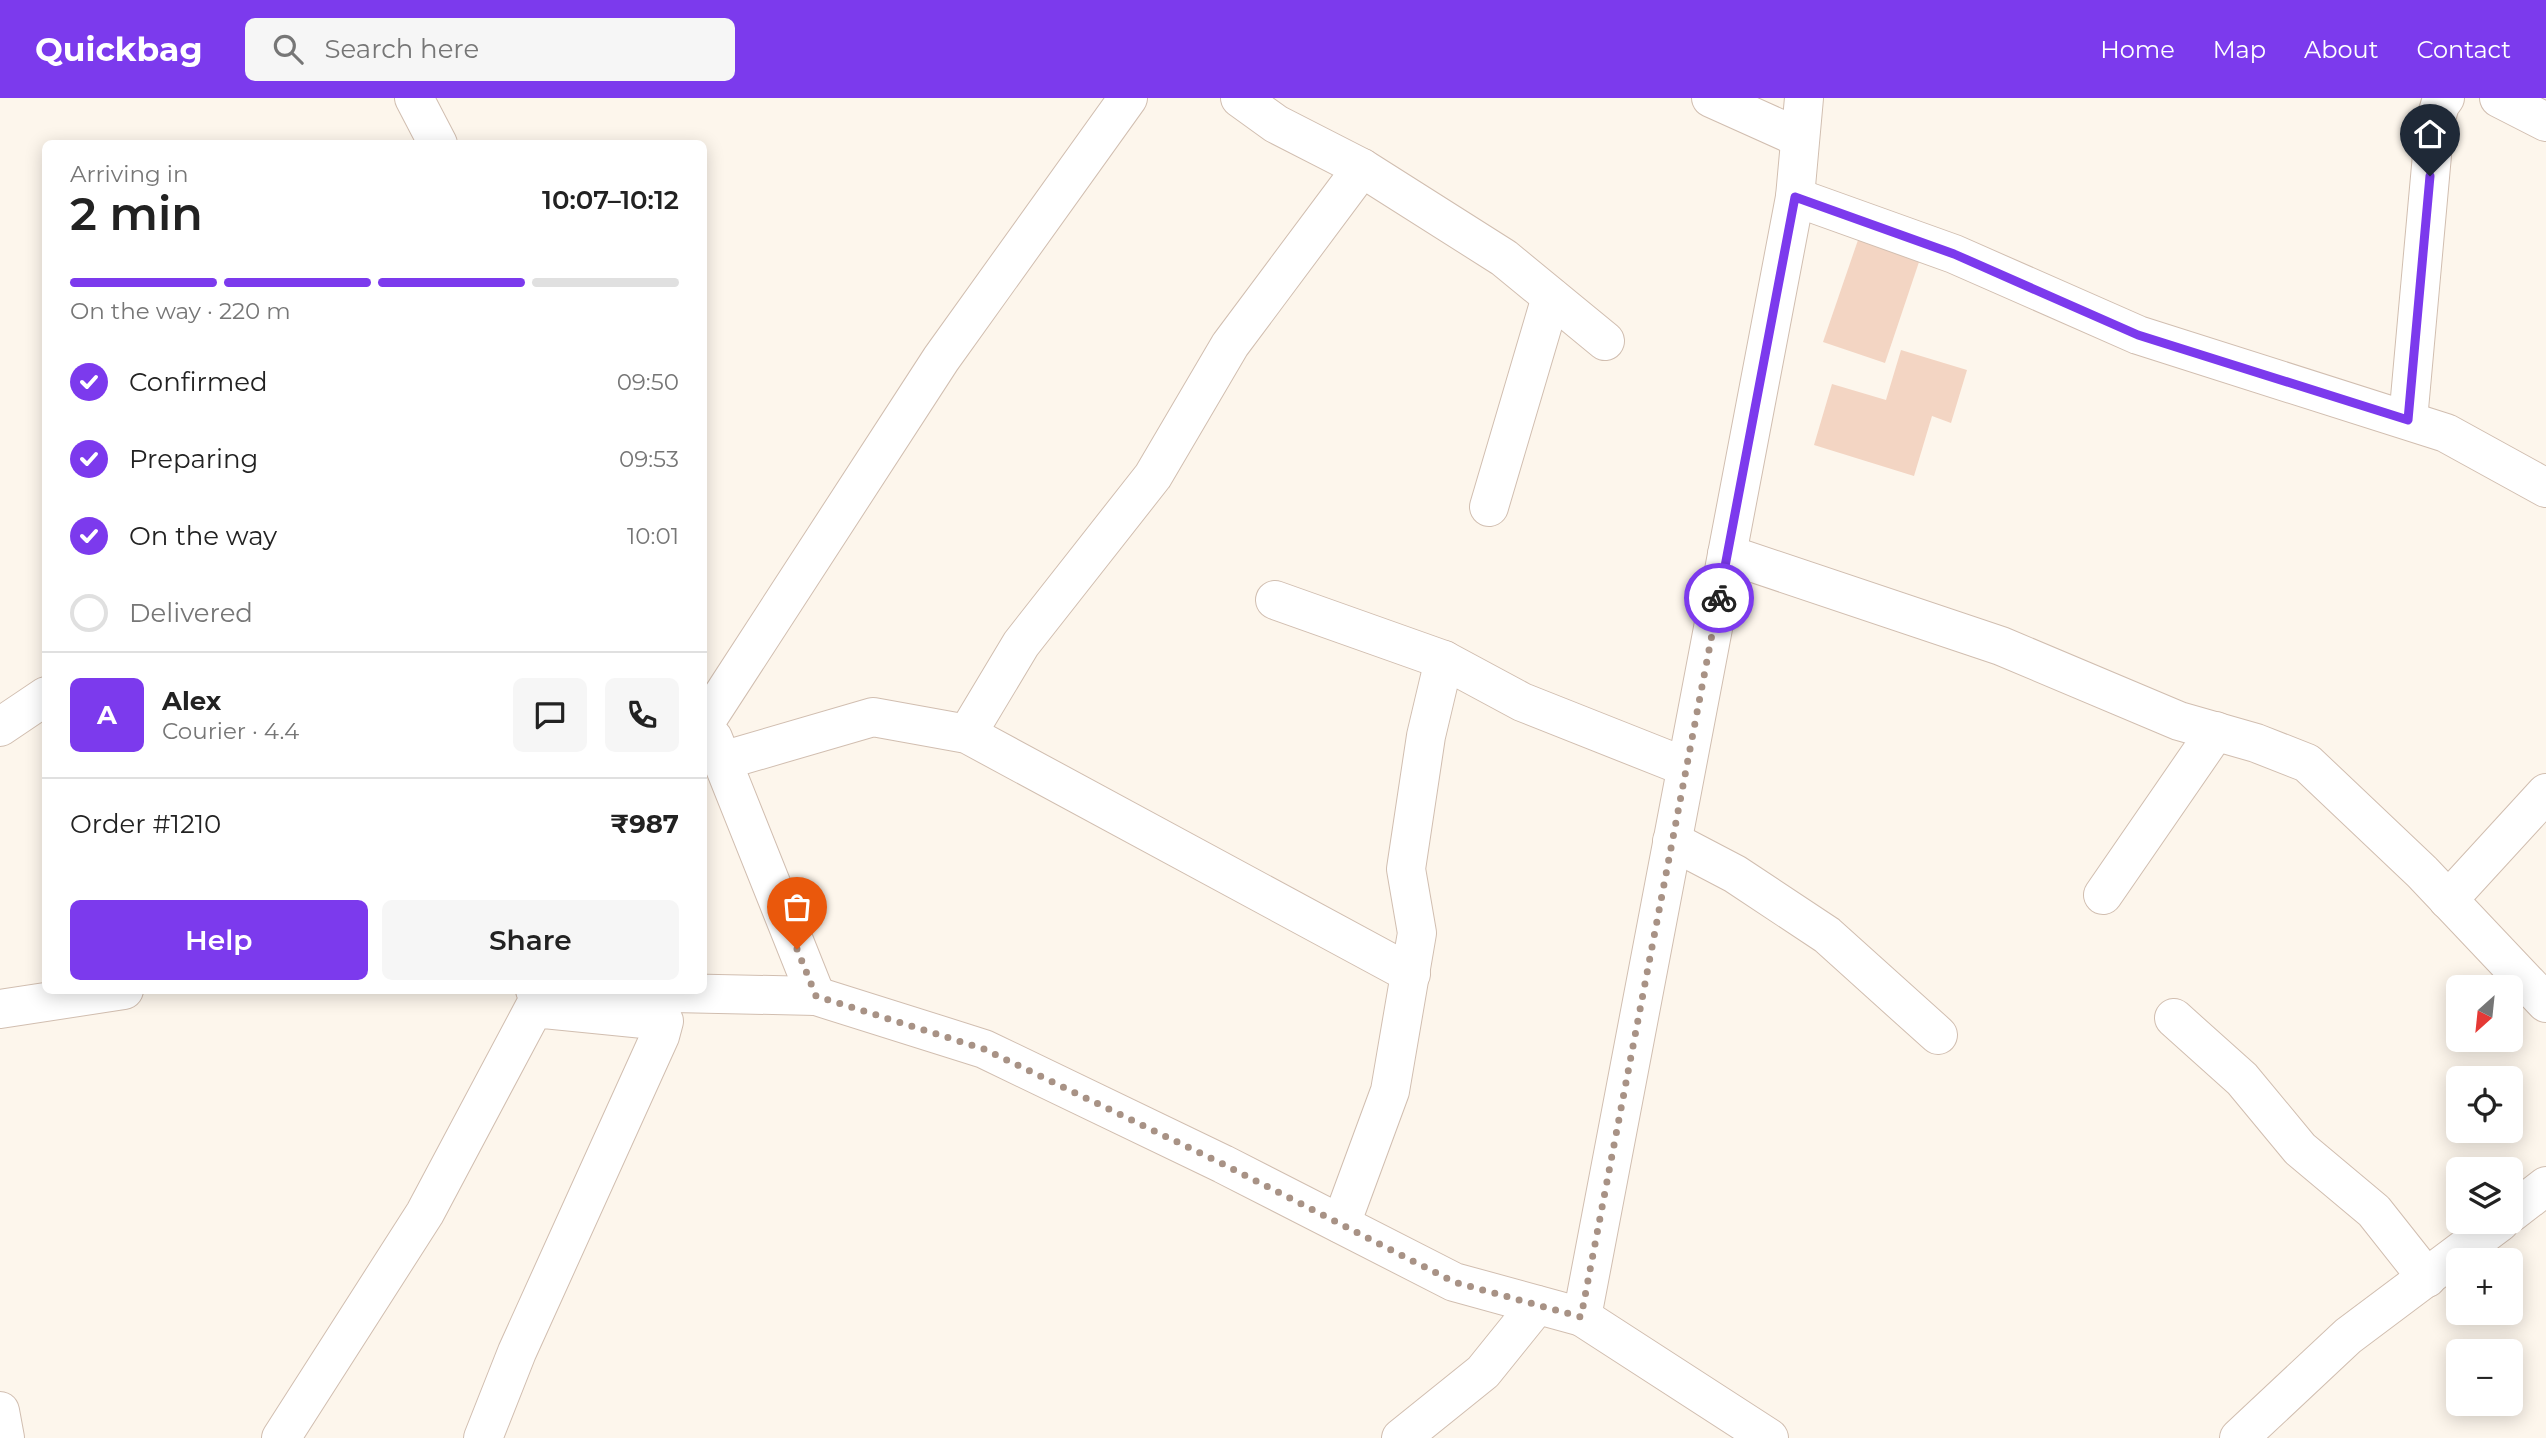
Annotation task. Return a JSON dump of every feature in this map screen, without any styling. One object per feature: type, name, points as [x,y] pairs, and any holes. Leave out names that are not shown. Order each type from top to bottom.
[{"type":"street","points":[[414,98],[436,140]]},
{"type":"street","points":[[707,715],[941,359],[1128,98]]},
{"type":"street","points":[[1240,98],[1276,124],[1363,168],[1504,258],[1605,341]]},
{"type":"street","points":[[1711,98],[1800,138]]},
{"type":"street","points":[[1581,1317],[1795,197],[1804,98]]},
{"type":"street","points":[[2408,420],[2435,122],[2445,98]]},
{"type":"street","points":[[2499,98],[2546,122]]},
{"type":"street","points":[[967,734],[1021,644],[1153,476],[1230,345],[1363,168]]},
{"type":"street","points":[[1795,197],[1954,254],[2138,335],[2446,433],[2546,488]]},
{"type":"street","points":[[1489,507],[1551,297]]},
{"type":"street","points":[[1727,554],[2001,646],[2179,721],[2256,743],[2307,763],[2422,872],[2546,1003]]},
{"type":"street","points":[[1275,600],[1444,660],[1522,702],[1686,767]]},
{"type":"street","points":[[1341,1224],[1390,1091],[1417,933],[1406,869],[1426,736],[1444,660]]},
{"type":"street","points":[[0,727],[42,699]]},
{"type":"street","points":[[722,761],[873,717],[967,734],[1411,974]]},
{"type":"street","points":[[707,723],[816,996]]},
{"type":"street","points":[[2102,895],[2216,731]]},
{"type":"street","points":[[2448,900],[2546,793]]},
{"type":"street","points":[[1672,841],[1735,874],[1827,935],[1938,1035]]},
{"type":"street","points":[[0,1009],[98,994]]},
{"type":"street","points":[[707,994],[816,996],[984,1049],[1223,1164],[1454,1282],[1581,1317],[1769,1438]]},
{"type":"street","points":[[282,1438],[425,1213],[534,1008],[664,1021],[660,1036],[517,1352],[483,1438]]},
{"type":"street","points":[[2174,1018],[2242,1079],[2300,1149],[2374,1211],[2427,1278]]},
{"type":"street","points":[[2523,1204],[2546,1186]]},
{"type":"street","points":[[2239,1438],[2348,1336],[2484,1234]]},
{"type":"street","points":[[1401,1438],[1483,1372],[1536,1305]]},
{"type":"street","points":[[0,1410],[5,1438]]},
{"type":"building","points":[[1858,240],[1919,262],[1885,363],[1823,342]]},
{"type":"building","points":[[1901,350],[1967,370],[1951,423],[1932,416],[1914,476],[1814,445],[1832,384],[1886,400]]},
{"type":"way so far","points":[[797,949],[816,996],[984,1049],[1223,1164],[1454,1282],[1581,1317],[1719,598]]},
{"type":"route","points":[[1719,598],[1795,197],[1954,254],[2138,335],[2408,420],[2430,176]]}]
